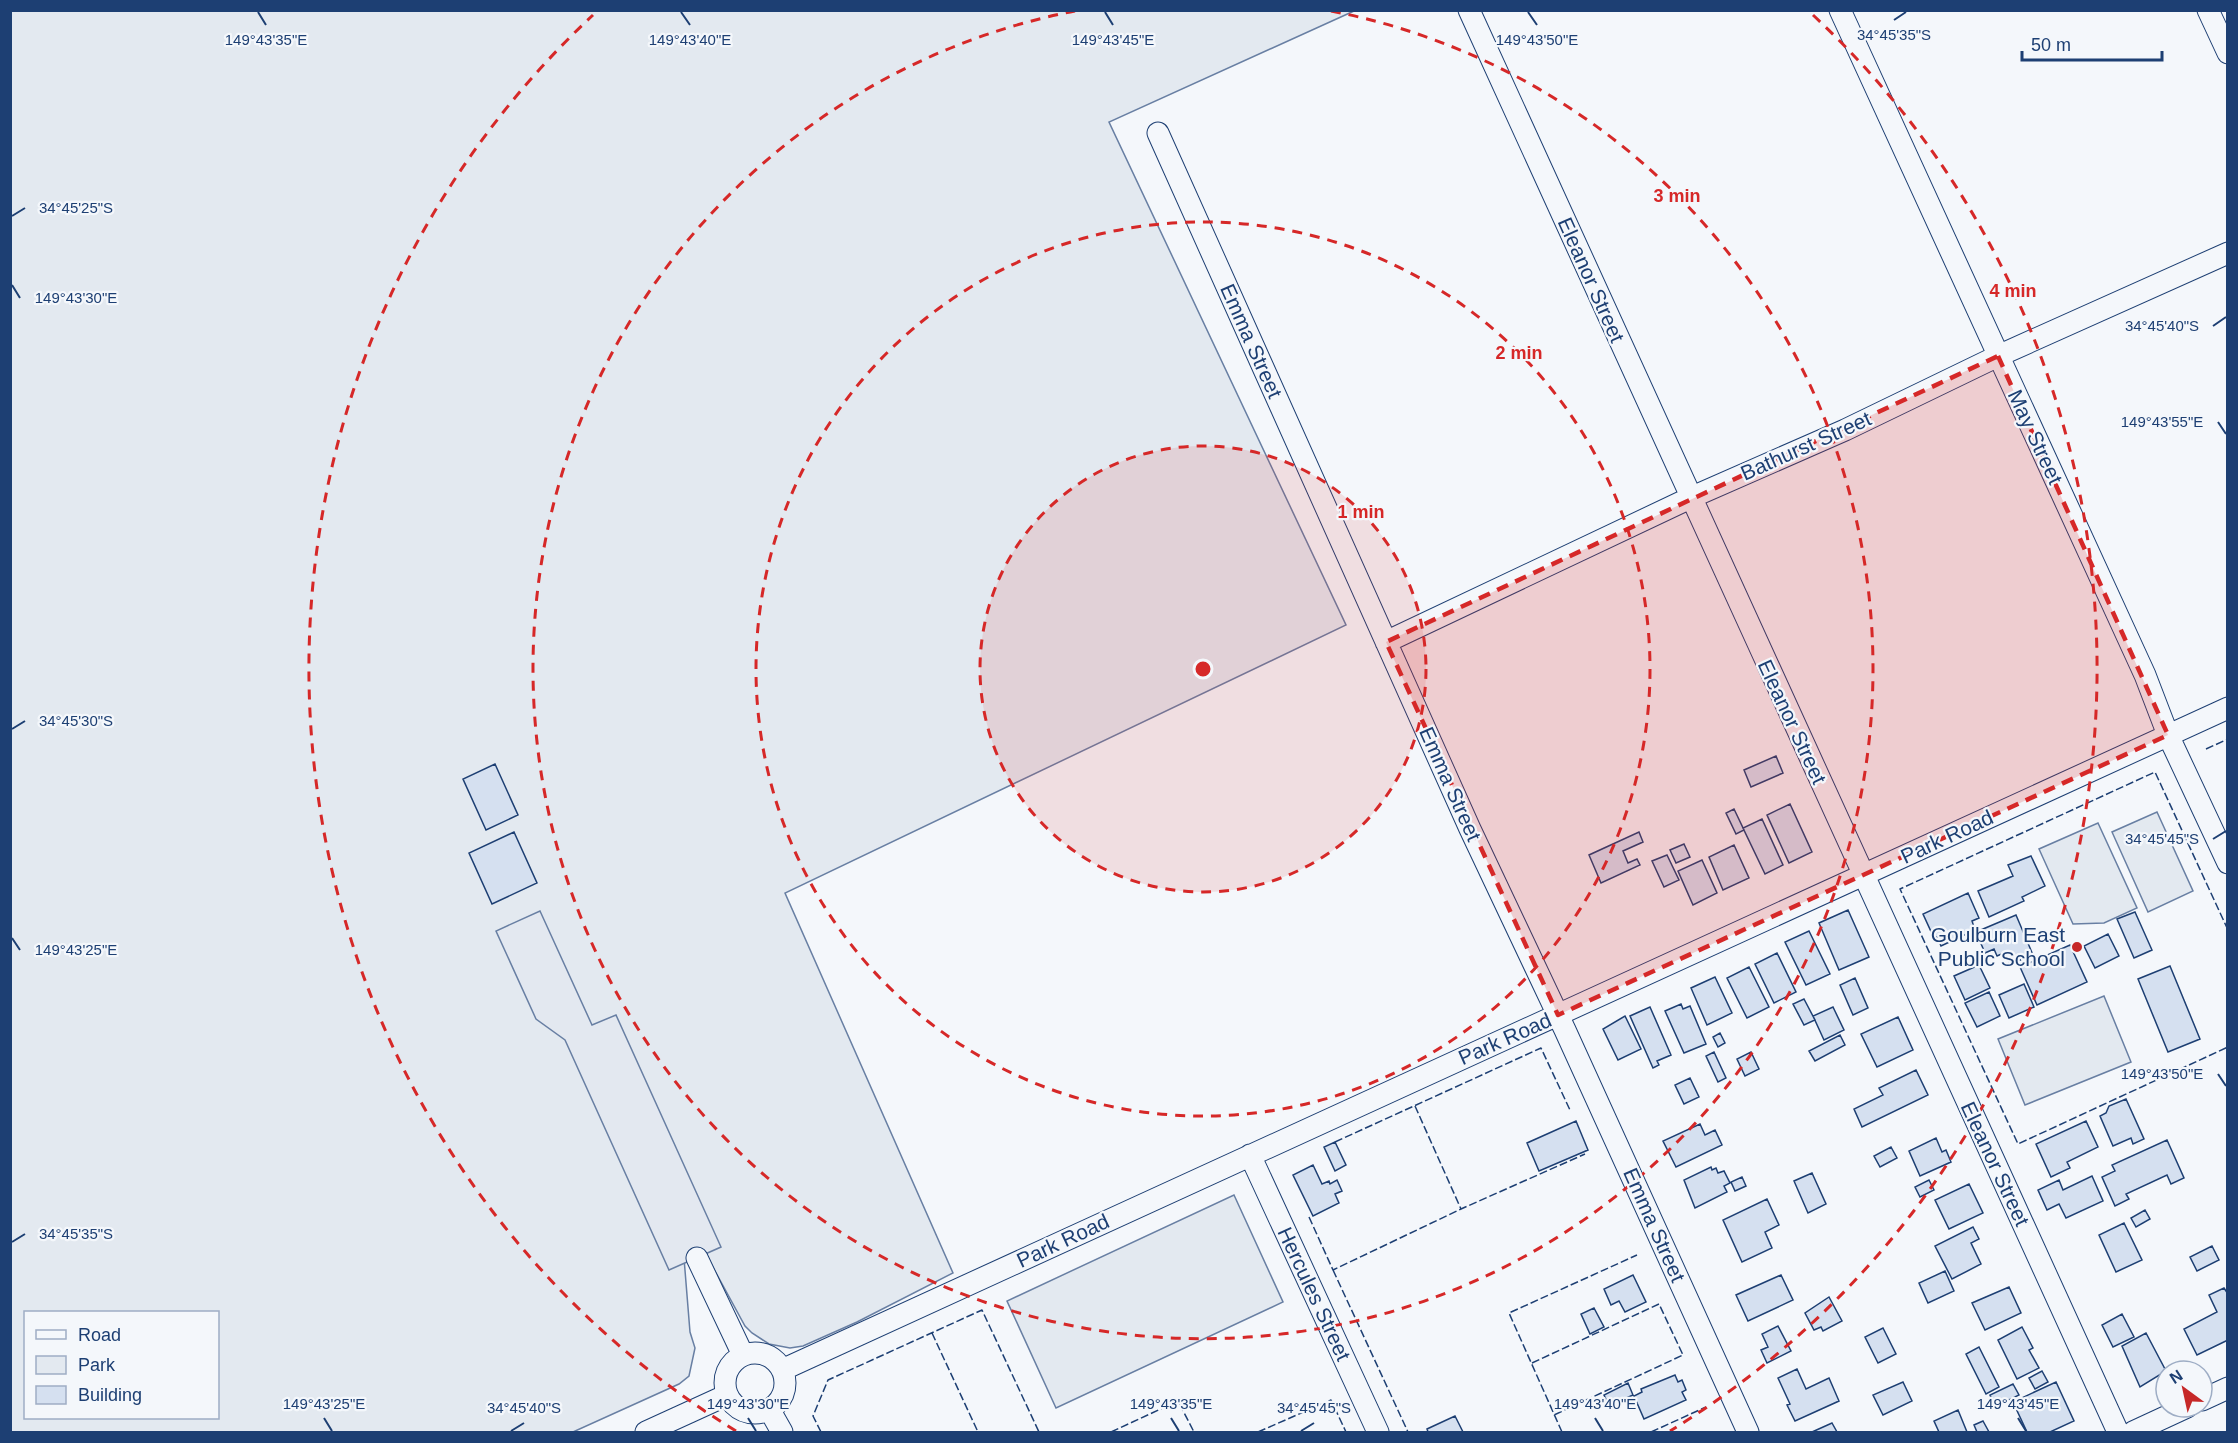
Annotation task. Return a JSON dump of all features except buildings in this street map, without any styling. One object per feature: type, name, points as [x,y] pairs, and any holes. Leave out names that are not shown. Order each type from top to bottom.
[{"type":"street","name":"Eleanor Street","points":[[1470,10],[1690,498],[2118,1432]]},
{"type":"street","name":"May Street","points":[[1840,10],[2145,675],[2168,735],[2228,863]]},
{"type":"street","points":[[2208,10],[2228,53]]},
{"type":"street","name":"Emma Street","points":[[1158,133],[1470,829],[1558,1015],[1748,1432]]},
{"type":"street","name":"Bathurst Street","points":[[1386,642],[1690,498],[1845,430],[1998,356],[2228,253]]},
{"type":"street","name":"Park Road","points":[[782,1370],[2228,708]]},
{"type":"street","name":"Hercules Street","points":[[1250,1155],[1378,1432]]},
{"type":"street","points":[[697,1258],[743,1355]]},
{"type":"street","points":[[756,1352],[763,1354],[776,1361],[782,1370],[785,1380],[783,1394],[768,1410],[744,1411],[727,1395],[726,1372],[730,1365],[743,1355],[756,1352]]},
{"type":"street","points":[[2214,1394],[2228,1388]]},
{"type":"street","points":[[646,1432],[727,1395]]},
{"type":"street","points":[[768,1410],[782,1432]]},
{"type":"street","points":[[2133,1432],[2161,1419]]},
{"type":"highlighted area","points":[[1998,356],[2168,735],[1558,1015],[1386,642]]},
{"type":"green space","points":[[10,11],[1354,11],[1109,122],[1346,625],[785,893],[953,1273],[857,1322],[803,1346],[790,1348],[769,1344],[745,1326],[703,1249],[684,1258],[690,1332],[695,1348],[689,1376],[679,1384],[573,1432],[11,1432]]},
{"type":"green space","points":[[2157,812],[2193,891],[2148,912],[2112,832]]},
{"type":"green space","points":[[2098,823],[2137,908],[2104,923],[2073,924],[2039,849]]},
{"type":"green space","points":[[2104,996],[2131,1062],[2025,1105],[1998,1039]]},
{"type":"green space","points":[[1234,1195],[1283,1302],[1056,1408],[1007,1301]]},
{"type":"shaded area","points":[[540,911],[592,1025],[616,1015],[721,1247],[669,1270],[565,1040],[536,1019],[496,931]]},
{"type":"fence","points":[[2206,749],[2228,739]]},
{"type":"fence","points":[[2228,930],[2155,772],[1900,889],[2018,1144],[2228,1047]]},
{"type":"fence","points":[[1335,1142],[1541,1048],[1570,1110]]},
{"type":"fence","points":[[1415,1106],[1461,1209]]},
{"type":"fence","points":[[1309,1217],[1333,1270],[1461,1209],[1585,1154]]},
{"type":"fence","points":[[1562,1432],[1509,1313],[1637,1255]]},
{"type":"fence","points":[[1333,1270],[1408,1432]]},
{"type":"fence","points":[[1532,1363],[1659,1304],[1683,1355],[1554,1415]]},
{"type":"fence","points":[[821,1432],[813,1416],[828,1380],[982,1310],[1039,1432]]},
{"type":"fence","points":[[932,1333],[978,1432]]},
{"type":"fence","points":[[1258,1432],[1331,1400],[1346,1432]]},
{"type":"fence","points":[[1111,1432],[1178,1401],[1194,1432]]},
{"type":"fence","points":[[1651,1432],[1706,1407]]},
{"type":"place","name":"Goulburn East Public School","points":[[2077,947]]}]
